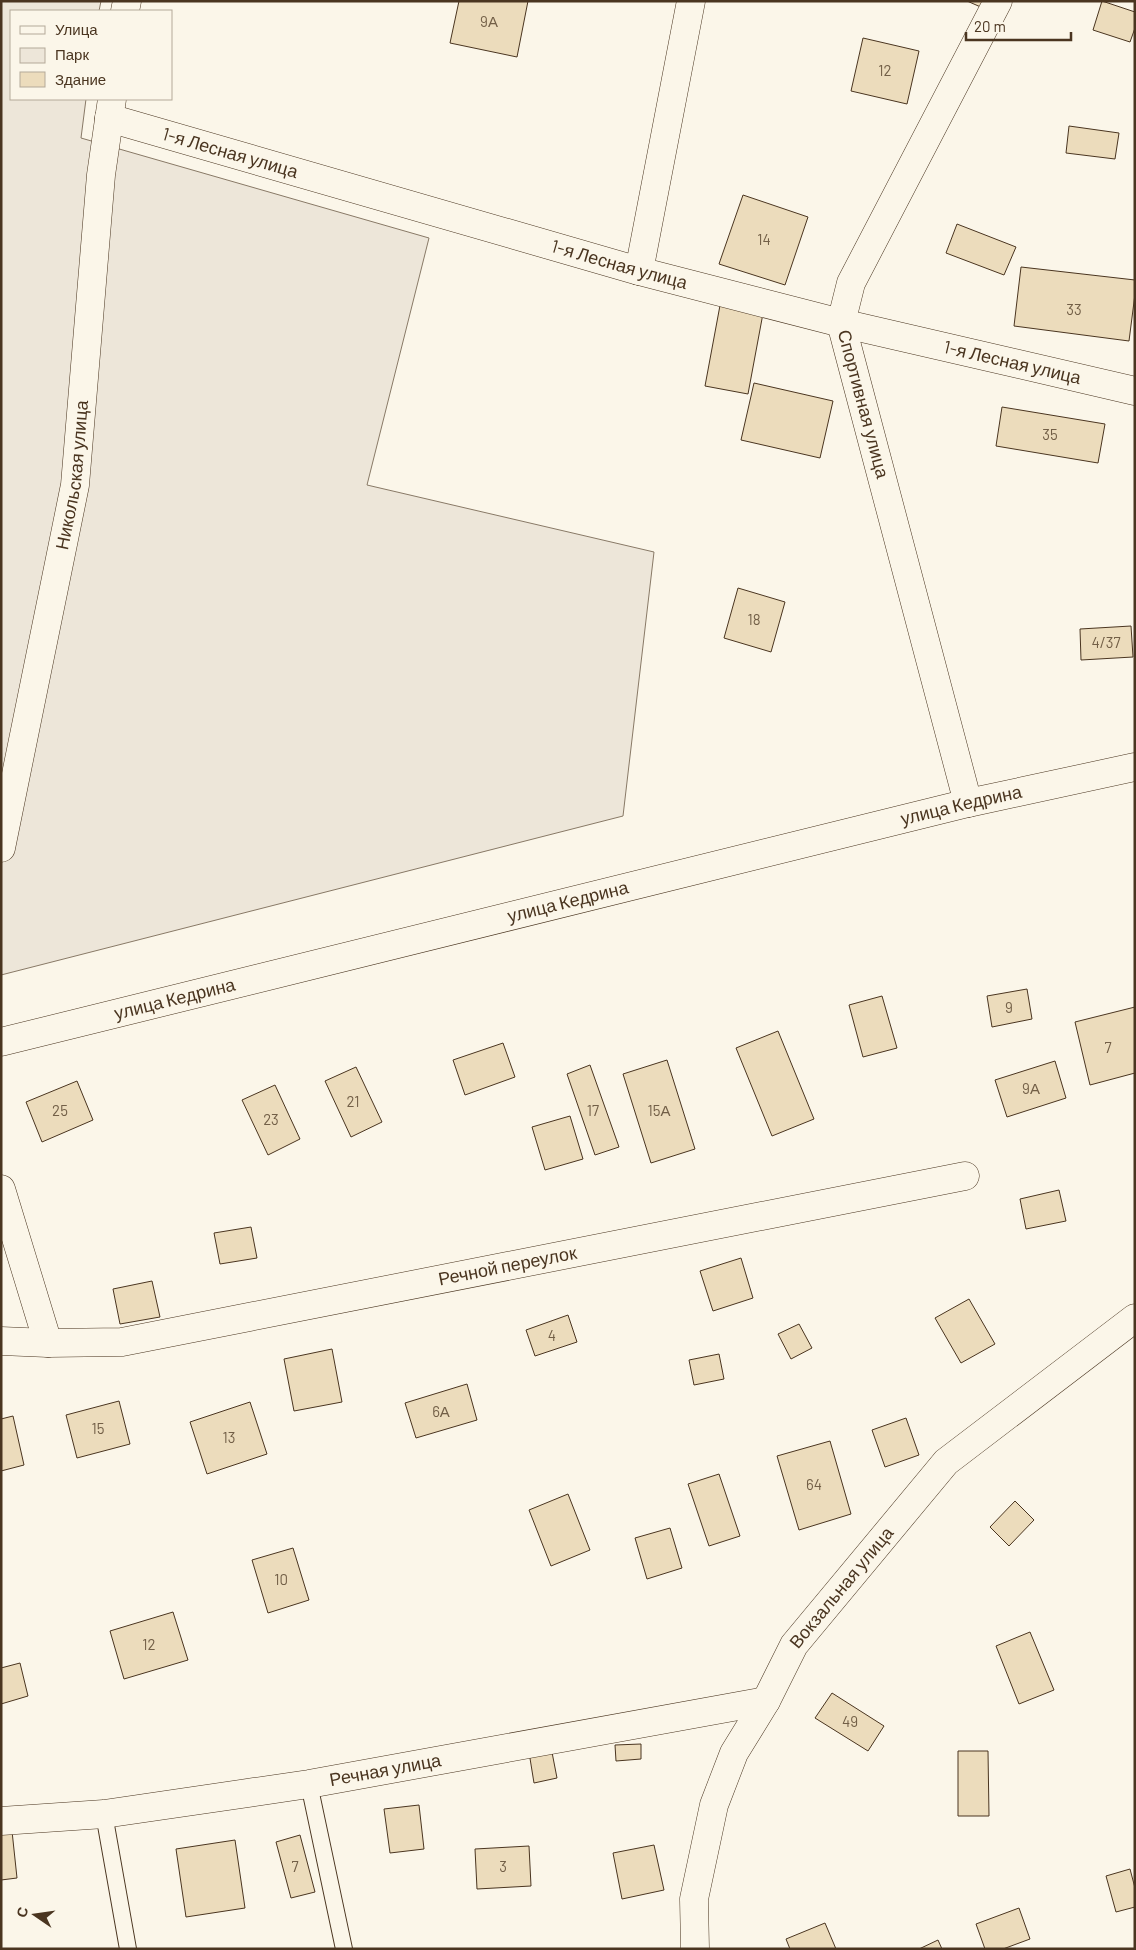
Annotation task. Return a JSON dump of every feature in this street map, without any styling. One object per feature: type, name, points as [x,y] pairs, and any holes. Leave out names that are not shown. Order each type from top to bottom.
[{"type":"street","points":[[640,271],[691,1]]},
{"type":"street","name":"Спортивная улица","points":[[968,803],[841,323],[851,283],[998,1]]},
{"type":"street","name":"1-я Лесная улица","points":[[111,109],[640,271],[841,323],[1135,391]]},
{"type":"street","name":"Никольская улица","points":[[1,848],[75,484],[101,175],[111,109]]},
{"type":"street","name":"улица Кедрина","points":[[1,1042],[968,803],[1135,767]]},
{"type":"street","name":"Речной переулок","points":[[1,1341],[48,1343],[122,1342],[965,1176]]},
{"type":"street","points":[[1,1189],[48,1343]]},
{"type":"street","name":"Вокзальная улица","points":[[695,1949],[694,1899],[714,1805],[734,1753],[766,1701],[794,1645],[946,1462],[1135,1318]]},
{"type":"street","name":"Речная улица","points":[[1,1822],[104,1814],[310,1784],[766,1701]]},
{"type":"lane","points":[[310,1784],[344,1949]]},
{"type":"lane","points":[[104,1814],[128,1949]]},
{"type":"green space","points":[[1,1],[101,1],[99,10],[10,10],[10,100],[86,100],[81,138],[429,238],[367,485],[654,552],[623,816],[1,975]]},
{"type":"building","points":[[459,1],[528,1],[517,57],[450,43]]},
{"type":"building","points":[[967,1],[986,1],[983,8]]},
{"type":"building","points":[[1102,1],[1135,12],[1135,28],[1130,42],[1093,30]]},
{"type":"building","points":[[863,38],[919,51],[907,104],[851,91]]},
{"type":"building","points":[[1069,126],[1119,133],[1115,159],[1066,153]]},
{"type":"building","points":[[743,195],[808,217],[785,285],[719,264]]},
{"type":"building","points":[[957,224],[1016,247],[1004,275],[946,253]]},
{"type":"building","points":[[1021,267],[1135,280],[1129,341],[1014,326]]},
{"type":"building","points":[[721,300],[764,308],[748,394],[705,386]]},
{"type":"building","points":[[754,383],[833,401],[820,458],[741,440]]},
{"type":"building","points":[[1002,407],[1105,424],[1098,463],[996,446]]},
{"type":"building","points":[[738,588],[785,602],[771,652],[724,638]]},
{"type":"building","points":[[1131,626],[1133,657],[1081,660],[1080,629]]},
{"type":"building","points":[[1027,989],[1032,1019],[992,1027],[987,996]]},
{"type":"building","points":[[882,996],[897,1048],[863,1057],[849,1005]]},
{"type":"building","points":[[1135,1007],[1135,1073],[1090,1085],[1075,1022]]},
{"type":"building","points":[[778,1031],[814,1119],[772,1136],[736,1048]]},
{"type":"building","points":[[503,1043],[515,1077],[465,1095],[453,1060]]},
{"type":"building","points":[[667,1060],[695,1149],[651,1163],[623,1074]]},
{"type":"building","points":[[1055,1061],[1066,1098],[1007,1117],[995,1080]]},
{"type":"building","points":[[590,1065],[619,1147],[595,1155],[567,1074]]},
{"type":"building","points":[[356,1067],[382,1122],[351,1137],[325,1081]]},
{"type":"building","points":[[77,1081],[93,1120],[42,1142],[26,1102]]},
{"type":"building","points":[[275,1085],[300,1139],[268,1155],[242,1100]]},
{"type":"building","points":[[570,1116],[583,1159],[545,1170],[532,1127]]},
{"type":"building","points":[[1059,1190],[1066,1221],[1026,1229],[1020,1199]]},
{"type":"building","points":[[251,1227],[257,1258],[220,1264],[214,1233]]},
{"type":"building","points":[[741,1258],[753,1298],[713,1311],[700,1271]]},
{"type":"building","points":[[152,1281],[160,1317],[120,1324],[113,1289]]},
{"type":"building","points":[[969,1299],[995,1344],[961,1363],[935,1318]]},
{"type":"building","points":[[568,1315],[577,1342],[535,1356],[526,1330]]},
{"type":"building","points":[[799,1324],[812,1348],[791,1359],[778,1334]]},
{"type":"building","points":[[332,1349],[342,1402],[294,1411],[284,1359]]},
{"type":"building","points":[[719,1354],[724,1379],[694,1385],[689,1360]]},
{"type":"building","points":[[467,1384],[477,1420],[416,1438],[405,1403]]},
{"type":"building","points":[[119,1401],[130,1444],[77,1458],[66,1415]]},
{"type":"building","points":[[250,1402],[267,1454],[207,1474],[190,1422]]},
{"type":"building","points":[[13,1416],[24,1465],[1,1471],[1,1419]]},
{"type":"building","points":[[906,1418],[919,1455],[885,1467],[872,1430]]},
{"type":"building","points":[[830,1441],[851,1514],[799,1530],[777,1456]]},
{"type":"building","points":[[719,1474],[740,1536],[709,1546],[688,1484]]},
{"type":"building","points":[[568,1494],[590,1550],[551,1566],[529,1510]]},
{"type":"building","points":[[1015,1501],[1034,1520],[1009,1546],[990,1527]]},
{"type":"building","points":[[670,1528],[682,1568],[647,1579],[635,1538]]},
{"type":"building","points":[[293,1548],[309,1600],[268,1613],[252,1560]]},
{"type":"building","points":[[173,1612],[188,1660],[124,1679],[110,1631]]},
{"type":"building","points":[[1030,1632],[1054,1690],[1019,1704],[996,1646]]},
{"type":"building","points":[[20,1663],[28,1696],[1,1704],[1,1668]]},
{"type":"building","points":[[832,1693],[884,1726],[868,1751],[815,1718]]},
{"type":"building","points":[[550,1742],[557,1778],[534,1783],[528,1746]]},
{"type":"building","points":[[641,1744],[641,1759],[616,1761],[615,1745]]},
{"type":"building","points":[[958,1751],[988,1751],[989,1816],[958,1816]]},
{"type":"building","points":[[419,1805],[424,1849],[390,1853],[384,1809]]},
{"type":"building","points":[[12,1831],[17,1878],[1,1880],[1,1832]]},
{"type":"building","points":[[300,1835],[315,1892],[291,1898],[276,1842]]},
{"type":"building","points":[[235,1840],[245,1908],[186,1917],[176,1849]]},
{"type":"building","points":[[654,1845],[664,1890],[622,1899],[613,1853]]},
{"type":"building","points":[[529,1846],[531,1886],[477,1889],[475,1849]]},
{"type":"building","points":[[1130,1869],[1135,1888],[1135,1907],[1116,1912],[1106,1876]]},
{"type":"building","points":[[1019,1908],[1030,1939],[1003,1949],[985,1949],[976,1924]]},
{"type":"building","points":[[825,1923],[836,1949],[790,1949],[786,1939]]},
{"type":"building","points":[[938,1940],[942,1949],[919,1949]]}]
